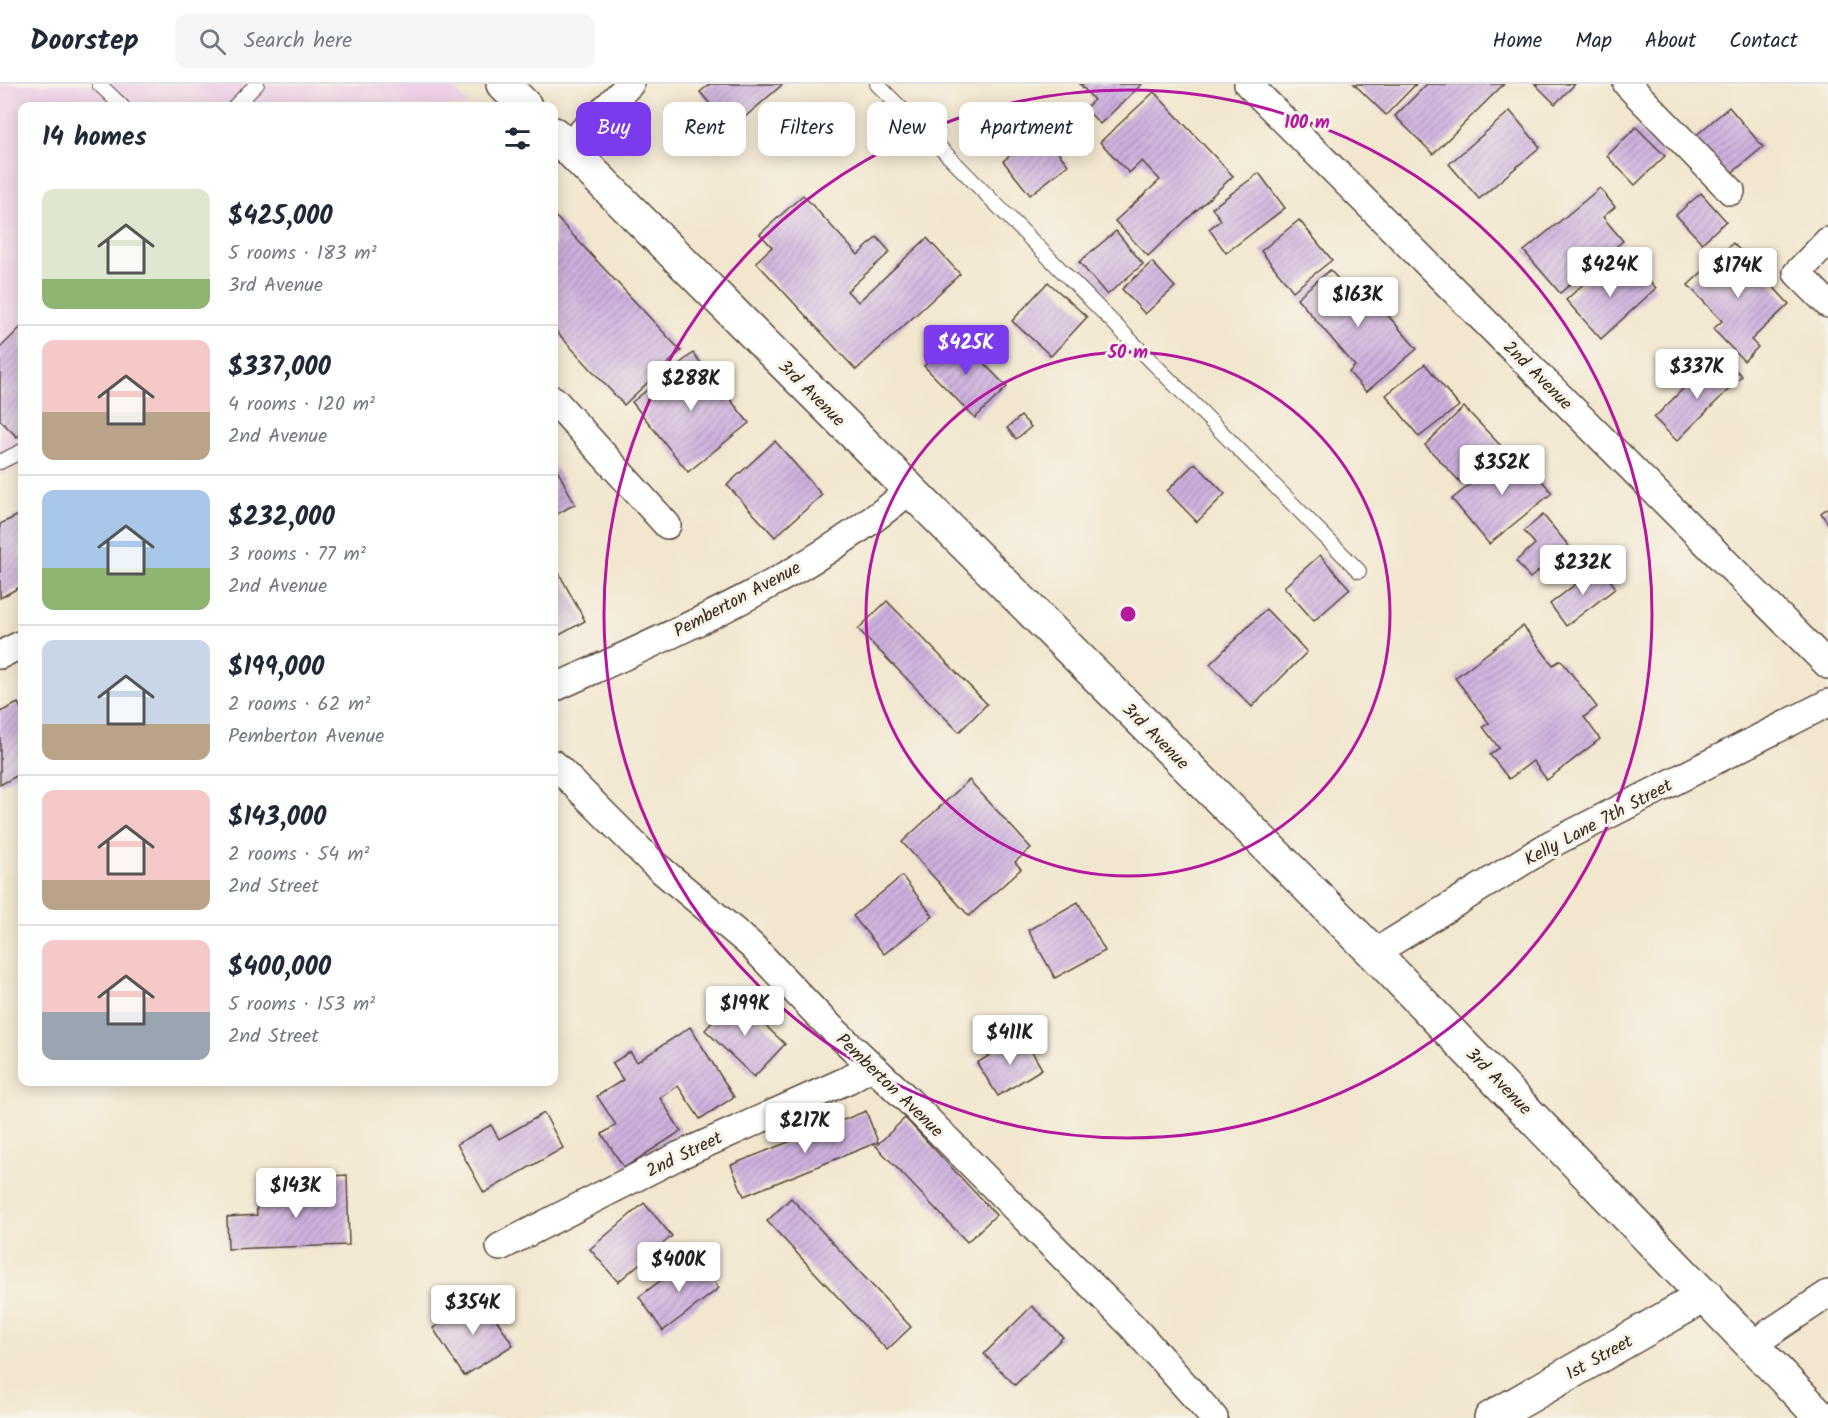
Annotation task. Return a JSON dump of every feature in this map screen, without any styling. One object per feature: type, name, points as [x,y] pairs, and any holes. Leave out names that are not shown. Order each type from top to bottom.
[{"type":"street","points":[[503,84],[521,102]]},
{"type":"street","points":[[558,147],[630,84]]},
{"type":"street","name":"2nd Avenue","points":[[1248,84],[1828,665]]},
{"type":"street","points":[[1627,84],[1731,191]]},
{"type":"street","name":"3rd Avenue","points":[[558,147],[909,490],[1374,953],[1706,1295],[1822,1418]]},
{"type":"street","points":[[1828,241],[1797,273],[1828,304]]},
{"type":"street","points":[[558,404],[667,525]]},
{"type":"street","name":"Pemberton Avenue","points":[[558,686],[719,613],[772,584],[853,534],[909,490]]},
{"type":"street","points":[[0,656],[18,646]]},
{"type":"street","name":"Kelly Lane 7th Street","points":[[1374,953],[1551,844],[1828,703]]},
{"type":"street","name":"Pemberton Avenue","points":[[558,768],[653,863],[751,945],[870,1067],[909,1101],[1132,1326],[1214,1418]]},
{"type":"street","name":"2nd Street","points":[[500,1248],[678,1156],[870,1067]]},
{"type":"street","points":[[1753,1344],[1828,1294]]},
{"type":"street","name":"1st Street","points":[[1491,1418],[1706,1295]]},
{"type":"lane","points":[[99,84],[118,102]]},
{"type":"lane","points":[[239,102],[257,84]]},
{"type":"lane","points":[[878,84],[1359,571]]},
{"type":"lane","points":[[0,462],[18,453]]},
{"type":"shaded area","points":[[0,84],[449,84],[467,102],[18,102],[18,466],[0,475]]},
{"type":"building","points":[[710,84],[783,84],[762,102],[758,102],[758,106],[746,116],[746,102],[708,102],[700,92]]},
{"type":"building","points":[[1080,84],[1142,84],[1100,124],[1094,118],[1094,102],[1092,102],[1094,100]]},
{"type":"building","points":[[1354,84],[1416,84],[1386,115]]},
{"type":"building","points":[[1427,84],[1504,84],[1433,154],[1395,116]]},
{"type":"building","points":[[1535,84],[1575,84],[1555,104]]},
{"type":"building","points":[[1154,92],[1233,176],[1148,256],[1115,221],[1160,180],[1142,161],[1129,173],[1100,142]]},
{"type":"building","points":[[1729,107],[1763,147],[1727,177],[1693,138]]},
{"type":"building","points":[[1510,111],[1540,147],[1479,199],[1449,164]]},
{"type":"building","points":[[1636,127],[1665,156],[1635,185],[1607,156]]},
{"type":"building","points":[[1009,156],[1061,156],[1068,165],[1030,195],[1003,161]]},
{"type":"building","points":[[1259,173],[1285,208],[1226,253],[1209,229],[1221,220],[1212,208]]},
{"type":"building","points":[[1600,188],[1615,207],[1603,217],[1623,241],[1560,293],[1524,251]]},
{"type":"building","points":[[1701,193],[1726,221],[1702,243],[1676,215]]},
{"type":"building","points":[[803,195],[858,255],[877,237],[890,252],[847,291],[858,302],[927,238],[960,274],[856,370],[756,262],[772,247],[760,234]]},
{"type":"building","points":[[558,219],[681,351],[624,405],[558,333]]},
{"type":"building","points":[[1299,220],[1332,260],[1293,291],[1261,251]]},
{"type":"building","points":[[1116,231],[1143,264],[1107,295],[1079,262]]},
{"type":"building","points":[[1733,243],[1789,304],[1751,340],[1758,347],[1744,361],[1713,329],[1722,321],[1688,285]]},
{"type":"building","points":[[1152,262],[1175,287],[1145,314],[1122,289]]},
{"type":"building","points":[[1606,263],[1619,277],[1633,264],[1656,288],[1601,339],[1566,300]]},
{"type":"building","points":[[1330,270],[1349,291],[1359,282],[1417,349],[1366,392],[1349,372],[1355,366],[1297,298]]},
{"type":"building","points":[[1048,282],[1087,317],[1051,356],[1012,321]]},
{"type":"building","points":[[18,330],[17,437],[0,420],[0,348]]},
{"type":"building","points":[[956,335],[1007,387],[975,418],[924,366]]},
{"type":"building","points":[[693,353],[749,423],[688,472],[632,402]]},
{"type":"building","points":[[1724,359],[1742,376],[1677,441],[1654,418],[1689,383],[1695,388]]},
{"type":"building","points":[[1425,364],[1459,406],[1419,437],[1386,395]]},
{"type":"building","points":[[1464,407],[1501,446],[1462,484],[1425,445]]},
{"type":"building","points":[[1021,416],[1031,427],[1016,439],[1007,428]]},
{"type":"building","points":[[775,441],[822,495],[775,537],[727,485]]},
{"type":"building","points":[[1515,448],[1552,493],[1489,544],[1452,499]]},
{"type":"building","points":[[1195,463],[1225,494],[1197,522],[1167,491]]},
{"type":"building","points":[[558,472],[575,504],[558,514]]},
{"type":"building","points":[[1828,508],[1828,524],[1821,513]]},
{"type":"building","points":[[18,515],[18,588],[0,598],[0,524]]},
{"type":"building","points":[[1543,515],[1569,546],[1530,578],[1516,561],[1535,544],[1524,531]]},
{"type":"building","points":[[1320,555],[1350,589],[1314,621],[1284,587]]},
{"type":"building","points":[[1599,566],[1616,588],[1566,626],[1550,604]]},
{"type":"building","points":[[558,571],[585,621],[558,636]]},
{"type":"building","points":[[887,601],[987,704],[959,732],[858,629]]},
{"type":"building","points":[[1266,609],[1307,652],[1252,707],[1210,664]]},
{"type":"building","points":[[1523,626],[1553,665],[1561,660],[1597,707],[1584,717],[1600,739],[1547,780],[1533,761],[1509,779],[1490,755],[1499,748],[1483,727],[1489,723],[1455,678]]},
{"type":"building","points":[[18,703],[18,775],[0,785],[0,712]]},
{"type":"building","points":[[969,780],[1031,848],[1015,862],[1021,869],[969,916],[902,842]]},
{"type":"building","points":[[902,876],[933,916],[884,954],[853,916]]},
{"type":"building","points":[[1078,902],[1105,951],[1055,978],[1028,930]]},
{"type":"building","points":[[736,998],[785,1044],[754,1077],[705,1030]]},
{"type":"building","points":[[690,1027],[734,1097],[700,1119],[678,1086],[660,1098],[681,1131],[624,1168],[602,1134],[616,1125],[597,1096],[623,1080],[612,1063],[630,1052],[637,1062]]},
{"type":"building","points":[[1022,1035],[1042,1069],[998,1096],[977,1063]]},
{"type":"building","points":[[866,1111],[878,1142],[744,1196],[731,1165]]},
{"type":"building","points":[[544,1113],[563,1148],[484,1193],[457,1144],[491,1125],[499,1139]]},
{"type":"building","points":[[905,1118],[996,1215],[967,1242],[876,1146]]},
{"type":"building","points":[[347,1175],[349,1245],[228,1249],[227,1217],[257,1215],[256,1197],[313,1195],[312,1177]]},
{"type":"building","points":[[791,1198],[911,1327],[887,1350],[767,1221]]},
{"type":"building","points":[[644,1203],[672,1236],[618,1282],[590,1249]]},
{"type":"building","points":[[694,1255],[719,1288],[663,1331],[639,1297]]},
{"type":"building","points":[[482,1297],[513,1345],[464,1376],[433,1328]]},
{"type":"building","points":[[1032,1306],[1063,1337],[1015,1385],[984,1354]]}]
